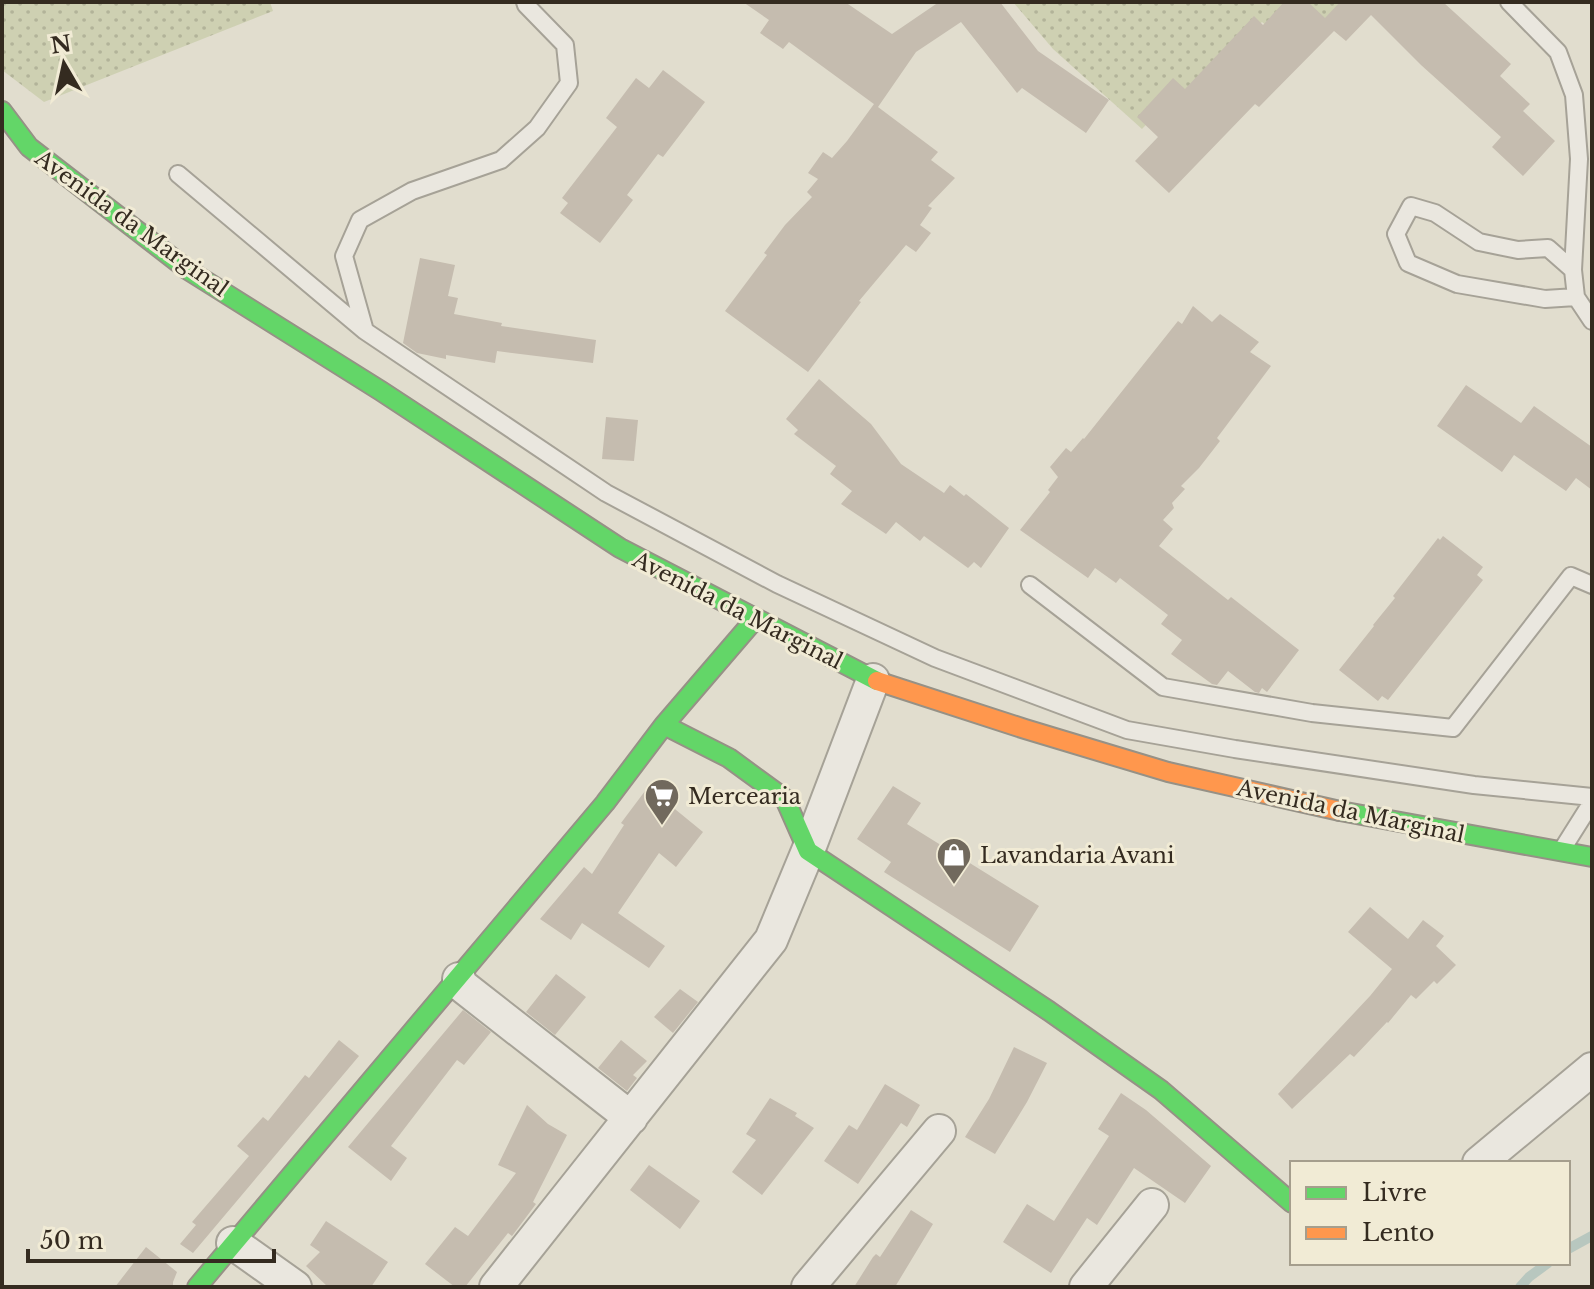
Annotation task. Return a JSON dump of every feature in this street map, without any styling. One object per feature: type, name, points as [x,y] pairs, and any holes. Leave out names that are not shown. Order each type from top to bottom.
[{"type":"main road","name":"Avenida da Marginal","points":[[2,111],[29,147],[188,270],[381,391],[620,548],[873,680],[1168,772],[1364,816],[1592,857]]},
{"type":"main road","points":[[2,133],[29,147]]},
{"type":"main road","points":[[197,1287],[459,979],[605,803],[664,725],[756,618]]},
{"type":"main road","points":[[664,725],[729,758],[785,799],[808,851],[1049,1011],[1161,1090],[1290,1201]]},
{"type":"street","points":[[496,1287],[771,940],[873,680]]},
{"type":"street","points":[[459,979],[461,985],[631,1118]]},
{"type":"street","points":[[1481,1161],[1592,1069]]},
{"type":"street","points":[[808,1287],[939,1131]]},
{"type":"street","points":[[1086,1287],[1152,1205]]},
{"type":"street","points":[[233,1243],[295,1287]]},
{"type":"lane","points":[[365,331],[344,256],[360,220],[412,191],[501,160],[537,128],[569,83],[565,45],[525,2]]},
{"type":"lane","points":[[1509,2],[1558,52],[1574,95],[1579,159],[1573,270],[1576,297],[1592,321]]},
{"type":"lane","points":[[178,174],[365,331],[606,493],[777,584],[935,658],[1127,730],[1474,785],[1592,799],[1559,852]]},
{"type":"lane","points":[[1573,270],[1548,248],[1518,250],[1479,242],[1435,213],[1411,206],[1396,234],[1408,263],[1457,284],[1545,299],[1576,297]]},
{"type":"lane","points":[[1030,585],[1163,687],[1312,713],[1453,728],[1571,576],[1592,585]]},
{"type":"green space","points":[[2,2],[270,2],[273,11],[44,102],[2,70]]},
{"type":"green space","points":[[1013,2],[1295,2],[1269,28],[1262,22],[1187,96],[1180,90],[1142,129],[1053,49]]},
{"type":"green space","points":[[1301,2],[1355,2],[1330,25]]},
{"type":"building","points":[[743,2],[845,2],[892,34],[939,2],[1000,2],[1038,51],[1109,100],[1086,133],[1022,88],[1017,93],[961,22],[916,52],[878,107],[789,42],[783,49],[760,33],[769,20]]},
{"type":"building","points":[[1284,2],[1308,2],[1325,18],[1340,2],[1443,2],[1511,64],[1500,76],[1530,104],[1523,111],[1555,141],[1523,176],[1492,147],[1501,137],[1371,15],[1346,41],[1334,31],[1259,107],[1255,104],[1169,193],[1135,161],[1158,137],[1137,117],[1173,78],[1185,89],[1254,16],[1263,25]]},
{"type":"building","points":[[663,70],[705,102],[663,157],[658,154],[627,195],[633,200],[600,243],[560,213],[568,203],[562,198],[617,127],[606,118],[636,78],[649,88]]},
{"type":"building","points":[[874,104],[938,152],[931,160],[955,178],[928,206],[932,208],[920,225],[931,233],[916,252],[906,245],[859,301],[808,372],[725,311],[767,255],[764,253],[785,225],[812,197],[807,192],[818,179],[808,173],[823,152],[832,158]]},
{"type":"building","points":[[420,258],[455,265],[448,296],[458,298],[454,314],[502,323],[501,326],[596,340],[593,363],[497,351],[495,363],[417,353],[403,343]]},
{"type":"building","points":[[1193,306],[1212,322],[1220,314],[1259,342],[1250,352],[1271,366],[1217,438],[1220,441],[1181,486],[1185,489],[1172,503],[1174,508],[1163,520],[1173,529],[1159,546],[1299,650],[1267,692],[1262,688],[1259,693],[1255,692],[1228,671],[1217,685],[1212,684],[1171,654],[1182,640],[1161,624],[1168,615],[1120,578],[1116,583],[1095,568],[1088,578],[1020,530],[1058,477],[1050,467],[1066,448],[1071,452],[1084,439],[1178,321],[1182,324]]},
{"type":"building","points":[[819,379],[871,424],[901,464],[944,493],[950,485],[964,496],[966,494],[1009,528],[981,568],[974,562],[968,568],[924,536],[920,541],[896,522],[886,534],[841,504],[852,491],[830,474],[836,466],[794,434],[798,430],[786,419]]},
{"type":"building","points":[[1466,385],[1521,423],[1534,406],[1592,447],[1592,490],[1576,478],[1566,491],[1514,455],[1502,472],[1437,426]]},
{"type":"building","points":[[606,417],[638,420],[634,461],[602,459]]},
{"type":"building","points":[[1443,536],[1483,567],[1477,575],[1483,580],[1388,700],[1382,696],[1378,701],[1339,670],[1438,538],[1440,540]]},
{"type":"building","points":[[893,786],[921,803],[907,824],[1039,906],[1010,952],[884,872],[891,862],[857,839]]},
{"type":"building","points":[[648,787],[703,832],[676,867],[659,853],[618,913],[665,946],[649,968],[582,923],[571,940],[540,919],[584,867],[592,874],[624,825],[621,823]]},
{"type":"building","points":[[1370,907],[1408,939],[1423,920],[1444,936],[1436,946],[1456,965],[1416,999],[1411,995],[1354,1057],[1350,1054],[1292,1109],[1278,1094],[1392,969],[1348,932]]},
{"type":"building","points":[[556,974],[586,997],[555,1035],[526,1012]]},
{"type":"building","points":[[680,989],[698,1002],[673,1033],[654,1017]]},
{"type":"building","points":[[463,1010],[491,1032],[464,1065],[457,1060],[391,1146],[407,1158],[391,1181],[348,1147]]},
{"type":"building","points":[[339,1040],[359,1056],[193,1253],[180,1244],[196,1225],[192,1222],[249,1156],[237,1146],[263,1117],[268,1121],[305,1075],[309,1078]]},
{"type":"building","points":[[621,1040],[647,1061],[633,1075],[637,1078],[627,1091],[598,1068]]},
{"type":"building","points":[[1014,1047],[1047,1063],[995,1154],[965,1137],[989,1099]]},
{"type":"building","points":[[885,1084],[920,1105],[907,1127],[901,1123],[858,1184],[824,1161],[849,1125],[857,1130]]},
{"type":"building","points":[[1121,1093],[1146,1110],[1211,1166],[1185,1203],[1134,1168],[1097,1225],[1087,1218],[1051,1273],[1003,1242],[1027,1204],[1054,1221],[1109,1136],[1098,1129]]},
{"type":"building","points":[[770,1098],[797,1113],[795,1116],[814,1128],[762,1195],[732,1172],[756,1140],[746,1134]]},
{"type":"building","points":[[527,1105],[548,1124],[567,1135],[533,1202],[536,1204],[512,1236],[508,1233],[465,1287],[455,1287],[425,1264],[455,1227],[468,1236],[516,1173],[498,1165]]},
{"type":"building","points":[[649,1165],[700,1201],[680,1229],[630,1190]]},
{"type":"building","points":[[911,1210],[933,1224],[895,1287],[854,1287],[873,1257],[876,1254],[880,1257]]},
{"type":"building","points":[[326,1221],[388,1262],[371,1287],[328,1287],[306,1266],[320,1252],[310,1245]]},
{"type":"building","points":[[146,1247],[177,1272],[173,1287],[115,1287]]},
{"type":"waterway","points":[[1570,1248],[1592,1236]]},
{"type":"waterway","points":[[1520,1287],[1545,1265]]},
{"type":"traffic: fast","points":[[2,111],[29,147],[188,270],[381,391],[620,548],[877,681]]},
{"type":"traffic: fast","points":[[756,618],[664,725],[729,758],[785,799],[808,851],[1049,1011],[1161,1090],[1290,1201]]},
{"type":"traffic: fast","points":[[197,1287],[605,803],[664,725]]},
{"type":"traffic: fast","points":[[1340,811],[1592,857]]},
{"type":"traffic: slow","points":[[877,681],[1168,772],[1340,811]]},
{"type":"place","name":"Mercearia","points":[[662,827]]},
{"type":"place","name":"Lavandaria Avani","points":[[954,886]]}]
